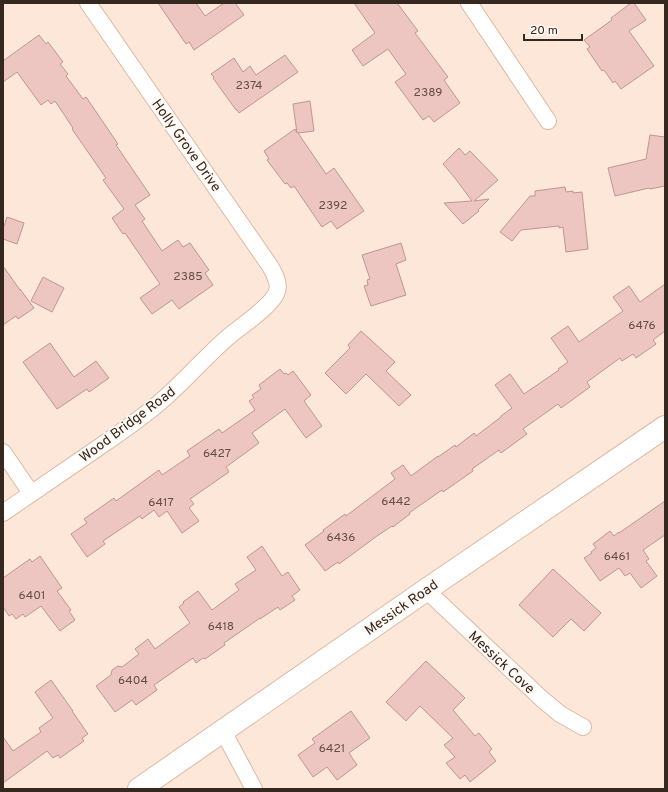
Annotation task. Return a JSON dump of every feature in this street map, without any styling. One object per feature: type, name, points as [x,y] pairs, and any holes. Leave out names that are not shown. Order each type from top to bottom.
[{"type":"street","name":"Holly Grove Drive","points":[[88,3],[270,266],[278,283],[278,291]]},
{"type":"street","points":[[469,3],[548,121]]},
{"type":"street","name":"Wood Bridge Road","points":[[3,513],[159,404],[222,342],[268,305],[278,291]]},
{"type":"street","name":"Messick Road","points":[[139,789],[665,426]]},
{"type":"street","points":[[3,452],[32,493]]},
{"type":"street","name":"Messick Cove","points":[[426,590],[542,699],[560,714],[583,727]]},
{"type":"street","points":[[223,731],[254,789]]},
{"type":"building","points":[[158,3],[196,3],[205,16],[224,3],[235,3],[244,15],[194,50],[189,42],[186,44]]},
{"type":"building","points":[[354,3],[397,3],[418,31],[415,33],[448,77],[444,80],[460,103],[434,122],[429,116],[423,120],[395,82],[406,74],[388,49],[363,66],[352,50],[375,33]]},
{"type":"building","points":[[631,3],[634,3],[646,20],[629,31],[654,66],[621,89],[615,81],[613,83],[604,70],[602,71],[587,49],[590,47],[584,40],[612,20],[611,18]]},
{"type":"building","points":[[39,35],[46,44],[48,42],[63,62],[60,64],[68,74],[66,76],[83,99],[86,97],[150,195],[135,205],[145,219],[142,221],[162,251],[178,240],[183,247],[190,243],[209,270],[205,273],[213,285],[179,309],[172,300],[152,314],[140,298],[160,284],[125,233],[123,234],[112,218],[124,209],[103,180],[106,178],[72,129],[73,128],[55,101],[51,104],[48,100],[41,105],[17,72],[3,82],[3,61]]},
{"type":"building","points":[[285,55],[298,72],[239,113],[211,74],[234,58],[243,72],[250,66],[256,75]]},
{"type":"building","points":[[310,101],[314,131],[298,133],[326,174],[334,168],[364,211],[337,229],[331,221],[322,227],[294,186],[291,188],[287,183],[285,184],[267,160],[269,159],[264,151],[295,129],[297,133],[293,104]]},
{"type":"building","points":[[650,135],[665,137],[665,186],[615,196],[608,168],[646,159]]},
{"type":"building","points":[[459,148],[465,155],[470,151],[498,180],[474,201],[489,199],[478,210],[479,211],[463,224],[444,203],[472,201],[443,164]]},
{"type":"building","points":[[565,187],[566,192],[582,192],[588,249],[566,252],[563,227],[559,228],[559,226],[521,230],[512,241],[500,232],[530,196],[535,196],[535,191]]},
{"type":"building","points":[[7,217],[24,223],[17,244],[3,239],[3,229]]},
{"type":"building","points":[[401,243],[406,260],[396,264],[406,295],[371,306],[364,286],[368,285],[367,280],[370,279],[362,255]]},
{"type":"building","points":[[3,266],[34,308],[18,319],[16,316],[3,325]]},
{"type":"building","points":[[43,277],[64,288],[52,312],[31,301]]},
{"type":"building","points":[[665,284],[665,331],[653,340],[656,344],[636,358],[633,354],[622,361],[620,358],[587,382],[590,387],[561,408],[558,404],[523,429],[527,434],[501,453],[499,450],[443,492],[442,490],[409,513],[410,514],[393,527],[392,526],[377,536],[339,564],[338,562],[325,571],[305,545],[324,531],[323,530],[345,514],[346,516],[395,479],[391,473],[403,465],[411,476],[455,445],[456,447],[474,433],[476,436],[512,408],[495,385],[510,374],[524,394],[559,370],[558,369],[568,362],[551,338],[568,326],[579,342],[623,311],[613,297],[629,286],[640,302]]},
{"type":"building","points":[[361,331],[395,362],[386,371],[411,395],[399,406],[366,374],[346,394],[325,373],[350,348],[348,345]]},
{"type":"building","points":[[50,343],[74,377],[96,361],[109,378],[89,392],[87,389],[57,409],[23,362]]},
{"type":"building","points":[[280,369],[284,374],[286,373],[288,375],[293,371],[311,395],[304,401],[322,426],[306,438],[285,409],[252,433],[259,443],[226,467],[229,472],[190,499],[194,504],[189,508],[199,521],[182,533],[167,511],[159,517],[154,510],[142,519],[140,516],[103,541],[105,544],[87,557],[71,534],[87,523],[84,519],[114,498],[116,501],[159,470],[162,475],[190,456],[187,451],[219,429],[222,433],[255,410],[249,401],[254,398],[252,395],[261,389],[259,385]]},
{"type":"building","points":[[665,501],[665,535],[643,550],[649,559],[646,561],[657,576],[641,588],[630,573],[625,576],[619,568],[600,581],[584,558],[592,553],[591,552],[596,548],[593,544],[610,531],[614,536]]},
{"type":"building","points":[[262,546],[282,576],[288,572],[300,590],[292,596],[295,600],[280,610],[278,607],[260,618],[224,643],[225,645],[205,659],[203,658],[196,663],[193,658],[154,685],[157,690],[136,705],[132,700],[115,712],[96,686],[111,675],[112,670],[118,666],[122,667],[139,654],[135,649],[148,639],[155,649],[190,623],[179,607],[184,603],[183,602],[198,591],[212,610],[239,590],[235,584],[256,570],[247,557]]},
{"type":"building","points":[[40,556],[62,588],[57,591],[71,610],[69,611],[75,620],[60,631],[41,606],[25,617],[23,614],[16,619],[12,614],[9,616],[3,607],[3,578],[30,559],[32,562]]},
{"type":"building","points":[[553,569],[601,613],[584,631],[571,619],[553,637],[519,605]]},
{"type":"building","points":[[426,661],[465,698],[453,710],[475,736],[479,733],[492,749],[489,752],[496,761],[470,782],[465,775],[460,779],[446,763],[455,757],[444,745],[453,738],[420,706],[406,721],[386,702]]},
{"type":"building","points":[[51,680],[88,734],[82,738],[84,741],[60,758],[58,755],[53,758],[47,751],[3,783],[3,737],[13,751],[41,732],[39,728],[53,718],[35,692]]},
{"type":"building","points":[[351,711],[370,738],[349,753],[357,765],[337,780],[327,767],[313,777],[298,755],[315,743],[312,739]]}]
